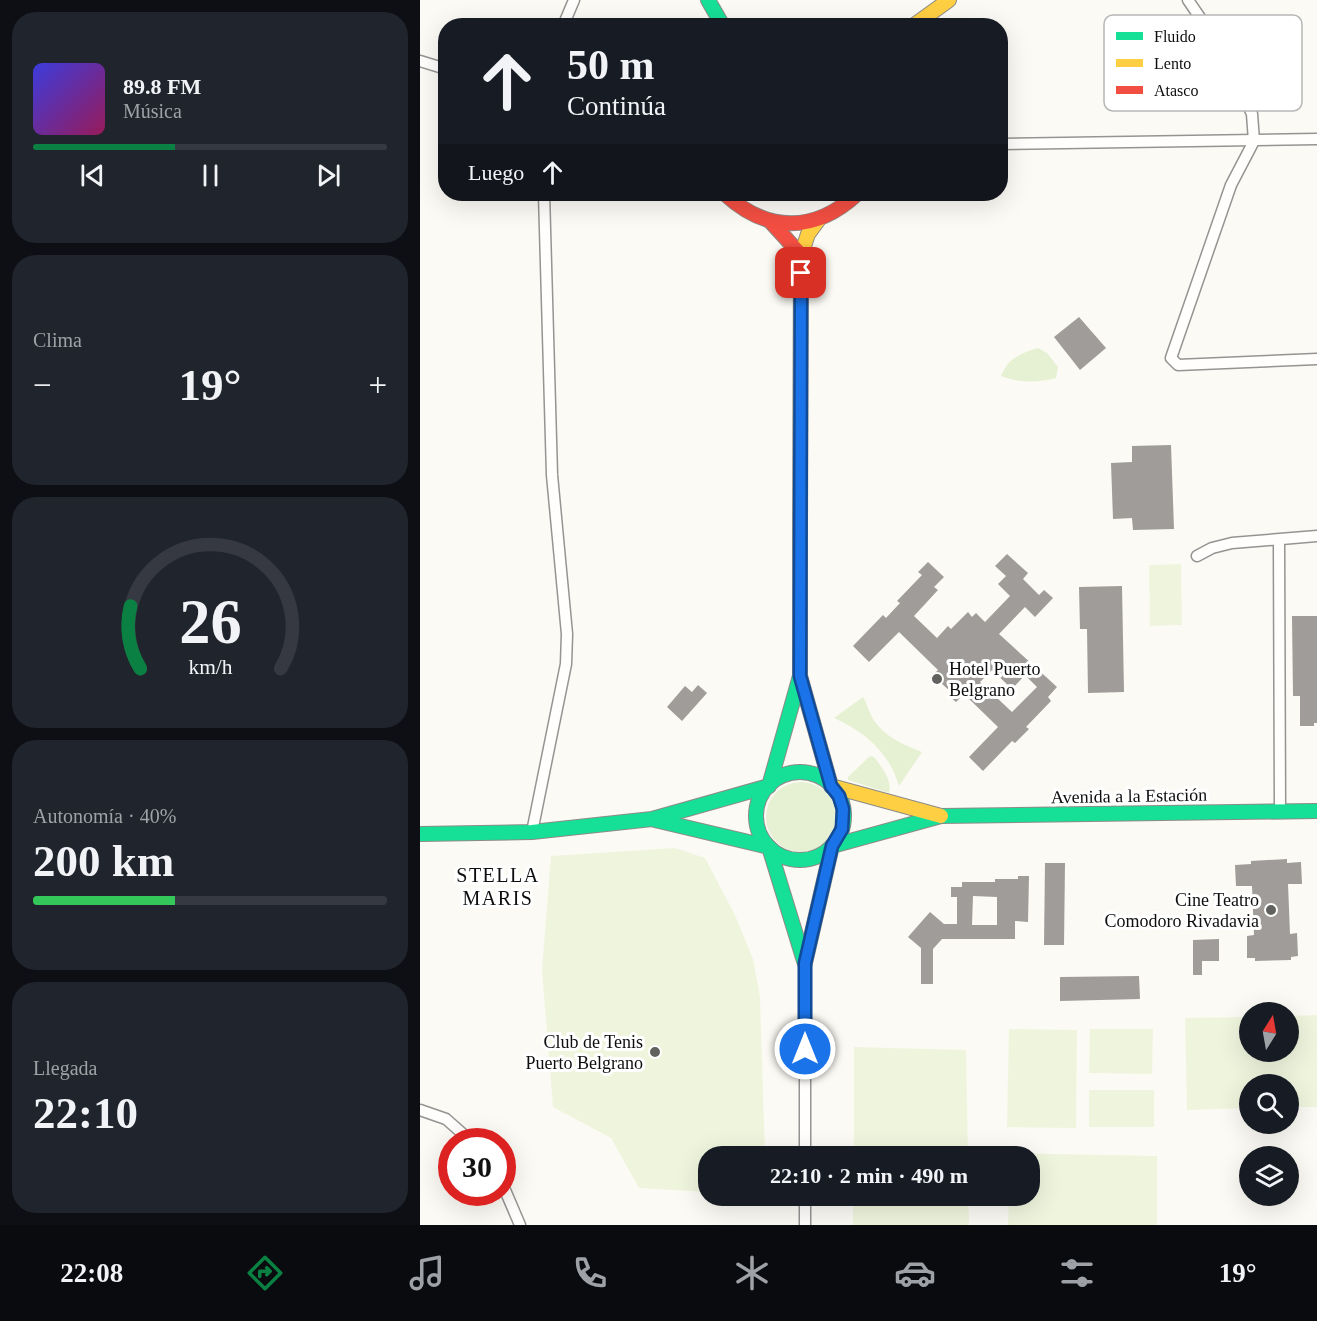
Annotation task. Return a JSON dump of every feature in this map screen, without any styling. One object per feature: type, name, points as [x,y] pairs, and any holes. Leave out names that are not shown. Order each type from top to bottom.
[{"type":"street","points":[[566,18],[574,0]]},
{"type":"street","points":[[708,0],[718,18]]},
{"type":"street","points":[[918,18],[931,0]]},
{"type":"street","points":[[923,18],[949,0]]},
{"type":"street","points":[[1188,0],[1198,15]]},
{"type":"street","points":[[420,61],[438,67]]},
{"type":"street","points":[[1250,111],[1254,141],[1231,185],[1172,358],[1178,365],[1317,359]]},
{"type":"street","points":[[1008,144],[1317,139]]},
{"type":"street","points":[[532,832],[566,664],[567,634],[552,475],[544,201]]},
{"type":"street","points":[[733,201],[740,207],[770,221],[795,224],[819,219],[837,211],[849,201]]},
{"type":"street","points":[[805,963],[770,847],[761,834],[757,819],[760,799],[769,786],[800,676],[801,255],[808,234],[819,219]]},
{"type":"street","points":[[770,221],[801,255]]},
{"type":"street","points":[[1197,556],[1212,548],[1233,543],[1279,541],[1317,536]]},
{"type":"street","points":[[1279,541],[1280,812]]},
{"type":"street","points":[[652,819],[770,847],[785,857],[804,860],[822,854],[832,846],[840,835],[844,816],[842,802],[831,786],[800,676]]},
{"type":"street","points":[[420,834],[532,832],[652,819],[769,786],[783,776],[800,773],[817,776],[831,786],[941,816]]},
{"type":"street","name":"Avenida a la Estación","points":[[941,816],[1317,811]]},
{"type":"street","points":[[832,846],[941,816]]},
{"type":"street","points":[[805,1146],[805,963],[832,846]]},
{"type":"street","points":[[420,1110],[446,1119],[456,1128]]},
{"type":"street","points":[[512,1206],[520,1225]]},
{"type":"street","points":[[805,1206],[805,1225]]},
{"type":"green space","points":[[1038,348],[1047,353],[1058,367],[1056,378],[1028,382],[1001,376],[1007,365],[1016,357]]},
{"type":"green space","points":[[1181,564],[1182,625],[1150,626],[1149,565]]},
{"type":"green space","points":[[863,697],[873,719],[883,731],[901,743],[922,752],[899,786],[889,763],[874,744],[856,730],[834,718]]},
{"type":"green space","points":[[870,756],[874,757],[886,774],[889,793],[848,780],[848,777]]},
{"type":"green space","points":[[801,782],[820,788],[830,798],[836,817],[830,836],[820,846],[801,852],[782,846],[772,836],[766,817],[772,798],[782,788]]},
{"type":"green space","name":"Club de Tenis Puerto Belgrano","points":[[675,848],[705,858],[735,915],[753,959],[760,997],[765,1146],[698,1146],[698,1191],[639,1188],[611,1138],[553,1107],[542,970],[551,856]]},
{"type":"green space","points":[[1317,1015],[1317,1107],[1299,1107],[1299,1074],[1239,1074],[1239,1108],[1187,1110],[1185,1018],[1239,1017],[1239,1062],[1299,1062],[1299,1016]]},
{"type":"green space","points":[[1009,1029],[1077,1030],[1076,1128],[1007,1127]]},
{"type":"green space","points":[[1090,1029],[1153,1029],[1152,1074],[1089,1073]]},
{"type":"green space","points":[[854,1047],[966,1050],[968,1146],[854,1146]]},
{"type":"green space","points":[[1089,1090],[1154,1090],[1154,1127],[1089,1127]]},
{"type":"green space","points":[[1040,1154],[1157,1156],[1157,1225],[1008,1225],[1009,1206],[1040,1206]]},
{"type":"green space","points":[[853,1206],[968,1206],[969,1225],[853,1225]]},
{"type":"building","points":[[1079,317],[1106,348],[1080,370],[1054,337]]},
{"type":"building","points":[[1171,445],[1174,529],[1133,530],[1132,518],[1113,519],[1111,463],[1132,462],[1132,446]]},
{"type":"building","points":[[1007,554],[1028,573],[1023,579],[1039,595],[1044,590],[1053,598],[1035,617],[1025,607],[999,634],[1057,687],[1048,697],[1051,701],[1026,727],[1029,729],[1015,743],[1012,741],[983,771],[969,757],[998,727],[964,694],[956,702],[949,696],[952,693],[940,682],[938,685],[930,678],[938,670],[899,632],[869,662],[853,646],[883,615],[886,618],[900,603],[897,601],[922,575],[918,572],[928,562],[944,577],[934,587],[938,590],[914,616],[937,638],[948,626],[951,629],[968,612],[972,617],[976,613],[985,622],[1010,596],[998,584],[1006,576],[995,566]],"holes":[[[992,670],[1012,689],[1025,675],[1037,687],[1012,712],[980,682]]]},
{"type":"building","points":[[1122,586],[1124,692],[1088,693],[1087,629],[1080,629],[1079,587]]},
{"type":"building","points":[[1292,616],[1317,616],[1317,723],[1314,723],[1314,726],[1300,726],[1300,696],[1293,696]]},
{"type":"building","points":[[698,685],[707,693],[682,721],[667,707],[685,686],[692,692]]},
{"type":"building","name":"Cine Teatro Comodoro Rivadavia","points":[[1287,859],[1287,863],[1301,862],[1302,884],[1288,884],[1290,934],[1297,933],[1298,956],[1291,957],[1291,960],[1255,961],[1255,958],[1247,958],[1247,936],[1254,935],[1252,886],[1236,886],[1235,865],[1251,864],[1251,861]]},
{"type":"building","points":[[1045,863],[1065,863],[1064,945],[1044,945]]},
{"type":"building","points":[[1018,876],[1029,876],[1028,922],[1015,921],[1015,939],[942,939],[933,949],[933,984],[921,984],[921,948],[908,937],[930,912],[944,924],[957,924],[957,897],[951,897],[951,887],[962,887],[962,882],[1018,879]],"holes":[[[973,896],[997,897],[997,925],[972,925]]]},
{"type":"building","points":[[1219,939],[1219,961],[1202,961],[1202,975],[1193,975],[1193,940]]},
{"type":"building","points":[[1139,976],[1140,999],[1060,1001],[1060,977]]},
{"type":"traffic: fast","points":[[708,0],[718,18]]},
{"type":"traffic: fast","points":[[420,834],[532,832],[652,819],[769,786],[800,676],[800,528]]},
{"type":"traffic: fast","points":[[800,772],[817,776],[831,785],[840,799],[844,816],[840,833],[831,847],[817,856],[800,860],[783,856],[769,847],[760,833],[756,816],[760,799],[769,785],[783,776],[800,772]]},
{"type":"traffic: fast","points":[[805,963],[832,846],[941,816],[1317,811]]},
{"type":"traffic: fast","points":[[655,820],[769,847],[804,961]]},
{"type":"traffic: slow","points":[[924,18],[949,0]]},
{"type":"traffic: slow","points":[[800,528],[801,255],[808,234],[819,219]]},
{"type":"traffic: slow","points":[[800,676],[831,786],[941,816]]},
{"type":"traffic: jam","points":[[734,201],[757,216],[791,223],[825,216],[848,201]]},
{"type":"traffic: jam","points":[[770,221],[801,255]]},
{"type":"place","name":"Hotel Puerto Belgrano","points":[[937,679]]},
{"type":"place","name":"Cine Teatro Comodoro Rivadavia","points":[[1271,910]]},
{"type":"place","name":"Club de Tenis Puerto Belgrano","points":[[655,1052]]},
{"type":"district","name":"STELLA MARIS","points":[[498,886]]},
{"type":"route","points":[[801,273],[800,676],[831,786],[836,790],[842,802],[844,816],[840,835],[832,846],[805,963],[805,1049]]}]
